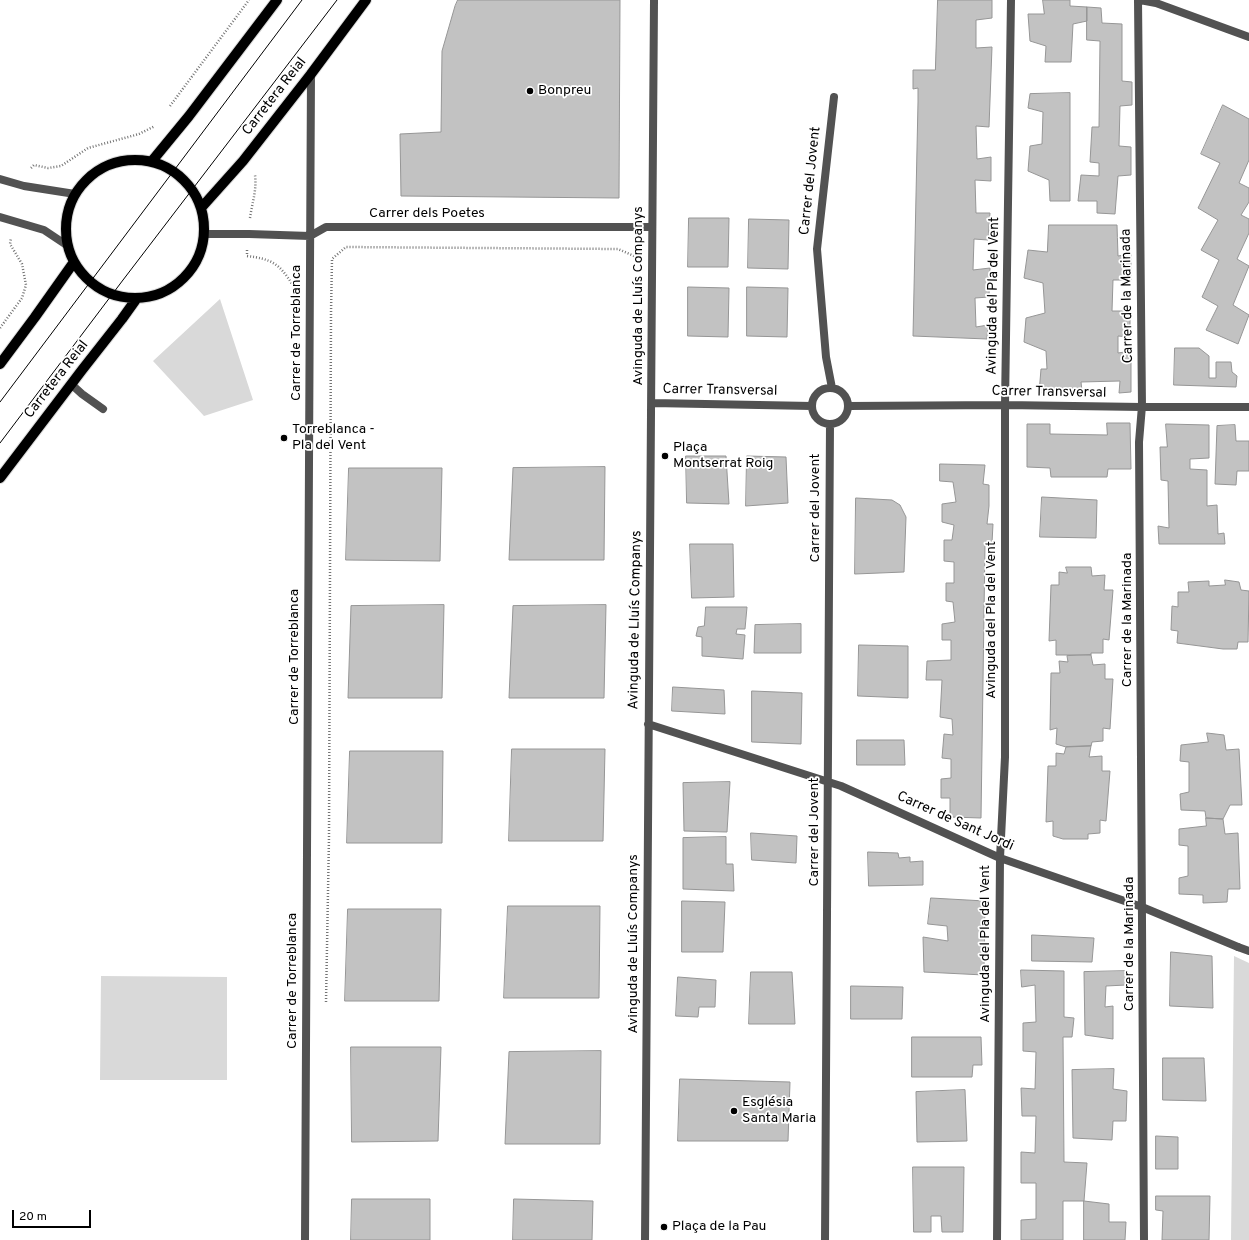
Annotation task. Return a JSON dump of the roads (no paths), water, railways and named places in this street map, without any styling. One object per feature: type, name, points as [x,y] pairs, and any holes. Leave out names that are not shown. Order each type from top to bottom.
[{"type":"main road","points":[[152,161],[189,116],[277,0]]},
{"type":"main road","name":"Carretera Reial","points":[[201,208],[243,161],[311,74],[366,0]]},
{"type":"main road","points":[[132,160],[152,161],[166,167],[180,176],[192,190],[201,208],[203,216],[204,234],[202,247],[191,270],[173,287],[162,293],[150,297],[137,298],[112,295],[85,278],[74,262],[68,246],[66,228],[66,219],[71,202],[81,186],[95,172],[113,163],[132,160]]},
{"type":"main road","points":[[0,364],[74,262]]},
{"type":"main road","name":"Carretera Reial","points":[[0,478],[137,298]]},
{"type":"street","name":"Avinguda de Lluís Companys","points":[[645,1240],[654,0]]},
{"type":"street","name":"Avinguda del Pla del Vent","points":[[997,1240],[1000,858],[1005,749],[1005,405],[1010,0]]},
{"type":"street","points":[[1139,0],[1156,3],[1249,38]]},
{"type":"street","name":"Carrer de la Marinada","points":[[1139,0],[1142,407],[1140,450],[1144,1240]]},
{"type":"street","name":"Carrer de Torreblanca","points":[[305,1240],[311,74]]},
{"type":"street","name":"Carrer del Jovent","points":[[832,388],[826,357],[817,249],[834,97]]},
{"type":"street","points":[[0,179],[24,186],[75,194]]},
{"type":"street","points":[[0,217],[44,230],[68,246]]},
{"type":"street","name":"Carrer dels Poetes","points":[[204,234],[310,236],[326,227],[652,227]]},
{"type":"street","points":[[71,384],[103,409]]},
{"type":"street","points":[[832,388],[843,394],[848,406],[846,413],[841,420],[834,424],[830,424],[822,422],[816,417],[812,410],[812,402],[816,394],[823,389],[832,388]]},
{"type":"street","name":"Carrer Transversal","points":[[652,403],[812,406]]},
{"type":"street","name":"Carrer Transversal","points":[[848,406],[1005,405],[1249,407]]},
{"type":"street","name":"Carrer del Jovent","points":[[824,1240],[830,424]]},
{"type":"street","name":"Carrer de Sant Jordi","points":[[648,724],[841,786],[1000,858],[1142,907],[1249,951]]},
{"type":"tram line","points":[[0,402],[302,0]]},
{"type":"tram line","points":[[0,443],[337,0]]},
{"type":"place","name":"Bonpreu","points":[[530,91]]},
{"type":"place","name":"Torreblanca - Pla del Vent","points":[[284,438]]},
{"type":"place","name":"Plaça Montserrat Roig","points":[[665,456]]},
{"type":"place","name":"Església Santa Maria","points":[[734,1111]]},
{"type":"place","name":"Plaça de la Pau","points":[[664,1227]]}]
